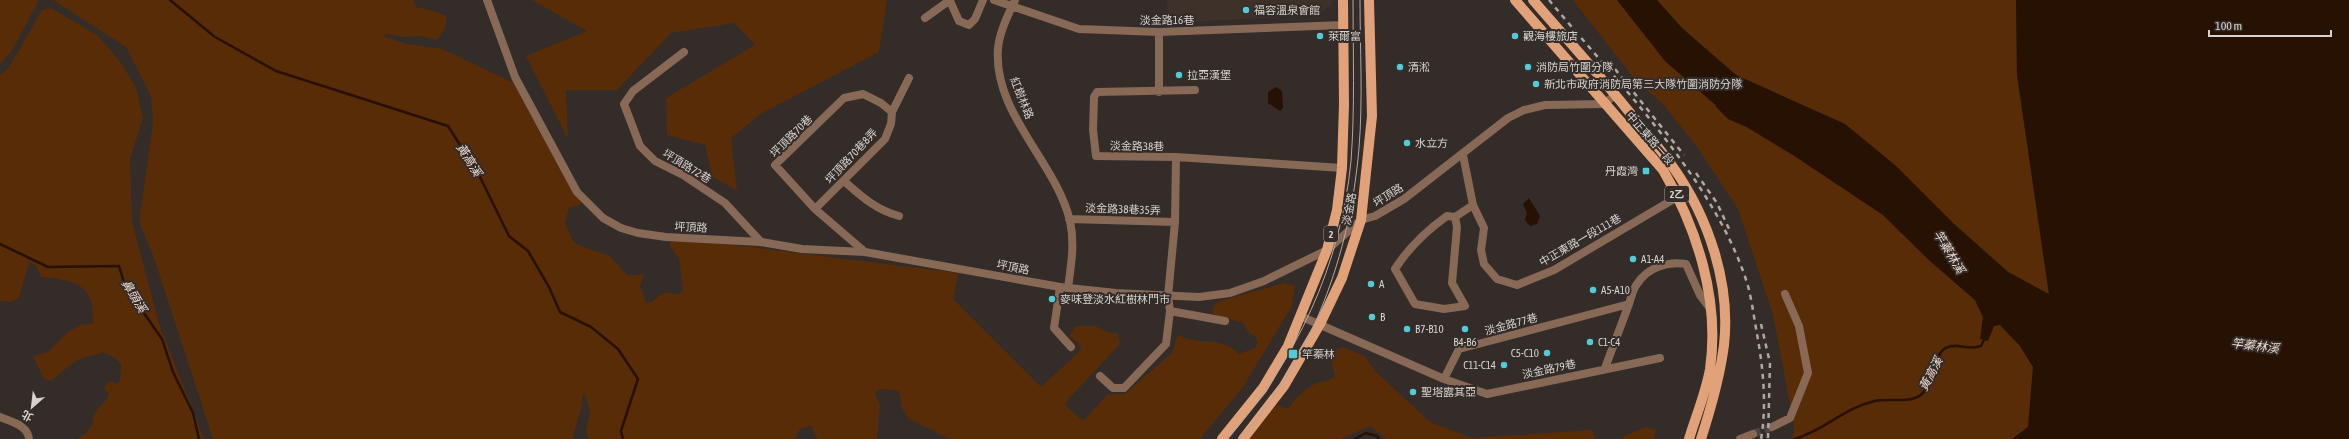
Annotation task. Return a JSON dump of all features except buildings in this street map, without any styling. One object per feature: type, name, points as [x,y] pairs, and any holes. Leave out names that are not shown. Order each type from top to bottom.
[{"type":"main road","name":"淡金路","points":[[1222,439],[1263,388],[1288,346],[1327,250],[1337,210],[1342,168],[1343,0]]},
{"type":"main road","name":"淡金路","points":[[1243,439],[1284,386],[1320,324],[1342,278],[1361,220],[1372,116],[1369,0]]},
{"type":"main road","name":"中正東路一段","points":[[1515,0],[1663,170],[1678,196],[1698,246],[1709,307],[1712,343],[1710,370],[1689,439]]},
{"type":"main road","name":"中正東路一段","points":[[1533,0],[1615,95],[1673,167],[1688,191],[1711,242],[1719,272],[1724,310],[1724,344],[1718,378],[1701,439]]},
{"type":"street","name":"坪頂路","points":[[487,0],[514,77],[577,192],[603,218],[621,228],[638,233],[761,242],[802,249],[865,252],[1064,288],[1199,297],[1230,293],[1264,281],[1327,250],[1361,220],[1375,216],[1404,199],[1463,155],[1508,118],[1524,110],[1545,105],[1604,104]]},
{"type":"street","points":[[925,18],[950,0],[959,21],[968,25],[976,19],[983,0]]},
{"type":"street","name":"淡金路16巷","points":[[994,0],[1013,3],[1079,29],[1160,32],[1344,25]]},
{"type":"street","name":"紅樹林路","points":[[1013,3],[998,48],[1004,91],[1015,117],[1043,161],[1069,219],[1073,238],[1064,288],[1054,328],[1070,347]]},
{"type":"street","points":[[1159,92],[1160,32]]},
{"type":"street","name":"坪頂路72巷","points":[[684,52],[633,91],[624,104],[629,119],[640,146],[650,156],[683,175],[725,203],[761,242]]},
{"type":"street","points":[[892,112],[909,78]]},
{"type":"street","name":"淡金路38巷","points":[[1195,90],[1159,92],[1096,92],[1090,130],[1096,156],[1176,157],[1342,168]]},
{"type":"street","name":"坪頂路70巷","points":[[865,252],[815,209],[775,165],[844,98],[863,94],[881,103],[892,112]]},
{"type":"street","points":[[1604,104],[1615,95]]},
{"type":"street","name":"坪頂路70巷8弄","points":[[815,209],[885,139],[891,124],[892,112]]},
{"type":"street","name":"中正東路一段111巷","points":[[1463,155],[1473,205],[1484,228],[1481,250],[1484,264],[1497,279],[1517,285],[1554,270],[1678,196]]},
{"type":"street","points":[[1100,376],[1113,388],[1124,388],[1166,344],[1170,311],[1168,296],[1175,222],[1176,157]]},
{"type":"street","points":[[844,181],[870,203],[887,213],[899,216]]},
{"type":"street","points":[[1455,217],[1457,227],[1452,283],[1465,306],[1444,310],[1415,304],[1396,269],[1406,252],[1431,228],[1447,216],[1455,217],[1473,205]]},
{"type":"street","name":"淡金路38巷35弄","points":[[1069,219],[1175,222]]},
{"type":"street","points":[[1605,368],[1636,284],[1651,270],[1664,264],[1686,264],[1700,295],[1709,307]]},
{"type":"street","points":[[1772,427],[1790,418],[1808,373],[1799,326],[1785,294]]},
{"type":"street","name":"淡金路77巷","points":[[1444,379],[1459,349],[1629,304]]},
{"type":"street","points":[[1170,311],[1225,321]]},
{"type":"street","points":[[1300,316],[1444,379]]},
{"type":"street","name":"淡金路79巷","points":[[1444,379],[1487,394],[1605,368],[1660,358]]},
{"type":"street","points":[[0,417],[24,427],[28,431],[30,439]]},
{"type":"street","points":[[1740,439],[1753,434]]},
{"type":"shaded area","points":[[0,0],[39,0],[11,52],[0,64]]},
{"type":"shaded area","points":[[53,0],[413,0],[416,7],[434,11],[446,16],[446,27],[437,40],[420,36],[404,37],[388,34],[383,36],[407,44],[442,49],[516,84],[582,200],[580,205],[569,207],[565,224],[573,241],[578,245],[610,256],[627,275],[644,275],[640,286],[646,303],[652,302],[664,293],[678,295],[683,291],[679,258],[671,248],[669,242],[693,240],[958,273],[953,299],[1041,387],[1081,350],[1079,344],[1069,336],[1076,326],[1096,326],[1106,332],[1118,334],[1120,344],[1064,404],[1083,421],[1108,394],[1125,394],[1172,353],[1178,335],[1194,340],[1226,345],[1233,348],[1239,354],[1255,348],[1258,342],[1255,336],[1249,333],[1243,323],[1213,314],[1213,307],[1217,302],[1284,283],[1295,286],[1292,306],[1243,387],[1200,439],[950,439],[909,419],[902,408],[899,391],[881,389],[875,393],[880,405],[877,439],[817,439],[811,425],[800,429],[795,439],[588,439],[586,432],[590,413],[585,393],[582,397],[582,407],[573,439],[213,439],[154,258],[140,224],[153,122],[151,96],[126,47]]},
{"type":"shaded area","points":[[532,0],[887,0],[879,52],[762,113],[731,138],[737,191],[712,176],[705,145],[667,135],[666,98],[755,45],[734,23],[671,33],[617,90],[566,90],[568,139],[526,56],[587,31]]},
{"type":"shaded area","name":"福容溫泉會館","points":[[1167,0],[1331,0],[1331,5],[1319,15],[1168,23]]},
{"type":"shaded area","points":[[1573,0],[1617,0],[1665,61],[1727,115],[1796,157],[1883,215],[1930,261],[1975,300],[1983,317],[1994,326],[2000,325],[2020,346],[2033,367],[2028,427],[2012,439],[1793,439],[1794,425],[1773,315],[1738,209],[1697,147],[1663,104],[1636,81]]},
{"type":"shaded area","points":[[1657,0],[2016,0],[2017,75],[2049,295],[2008,272],[1954,224],[1896,166],[1845,124],[1736,75],[1682,28]]},
{"type":"shaded area","points":[[51,8],[97,35],[119,60],[136,87],[143,118],[130,159],[132,222],[160,327],[204,439],[76,439],[85,434],[93,424],[95,413],[107,399],[109,394],[104,388],[109,381],[117,384],[120,381],[121,364],[115,358],[103,352],[80,359],[51,381],[44,379],[33,356],[48,352],[68,332],[80,325],[93,323],[93,310],[91,300],[87,292],[80,286],[73,283],[53,278],[41,277],[36,265],[29,262],[19,298],[10,302],[0,301],[0,75],[8,69],[42,10]]},
{"type":"shaded area","points":[[1343,347],[1364,356],[1377,373],[1430,422],[1472,438],[1592,430],[1595,439],[1387,439],[1370,426],[1341,439],[1249,439],[1276,405],[1288,409],[1309,387],[1329,380],[1335,376],[1329,352]]},
{"type":"shaded area","points":[[1645,427],[1656,430],[1654,439],[1619,439]]},
{"type":"water","points":[[1617,0],[1657,0],[1682,28],[1736,75],[1845,124],[1896,166],[1954,224],[2008,272],[2049,294],[2017,75],[2016,0],[2349,0],[2349,439],[2012,439],[2028,427],[2033,367],[2020,346],[2000,325],[1994,326],[1988,341],[1980,339],[1983,317],[1975,300],[1930,261],[1883,215],[1796,157],[1727,115],[1665,61]]},
{"type":"water","points":[[1276,87],[1282,91],[1283,108],[1280,111],[1268,103],[1268,92]]},
{"type":"water","points":[[1529,198],[1540,216],[1537,224],[1530,226],[1525,220],[1527,213],[1523,204]]},
{"type":"waterway","name":"黃高溪","points":[[170,0],[215,37],[276,71],[448,126],[479,175],[509,236],[528,251],[549,287],[560,312],[591,327],[618,349],[638,379],[621,431],[623,439]]},
{"type":"waterway","name":"竿蓁林溪","points":[[1717,106],[1729,118],[1745,125]]},
{"type":"waterway","name":"鼻頭溪","points":[[0,244],[48,267],[119,266],[125,286],[162,339],[173,372],[193,413],[199,439]]},
{"type":"waterway","name":"黃高溪","points":[[1795,439],[1816,430],[1864,404],[1880,400],[1906,400],[1917,397],[1926,389],[1936,362],[1942,351],[1950,346],[1971,348],[1981,346],[1985,338]]},
{"type":"waterway","name":"黃高溪","points":[[1355,439],[1366,433],[1377,436],[1379,439]]},
{"type":"tunnel","points":[[1753,434],[1772,427]]},
{"type":"tram line","points":[[1227,439],[1252,409],[1294,344],[1311,310],[1326,274],[1337,237],[1346,200],[1351,161],[1353,101],[1353,0]]},
{"type":"tram line","points":[[1239,439],[1265,408],[1287,376],[1307,341],[1323,304],[1347,227],[1359,148],[1361,93],[1360,0]]},
{"type":"railway","points":[[1549,0],[1634,99],[1662,135],[1689,172],[1713,209],[1733,248],[1748,286],[1759,347],[1764,400],[1761,439]]},
{"type":"railway","points":[[1615,69],[1684,155]]},
{"type":"railway","points":[[1696,173],[1717,203],[1730,231]]},
{"type":"railway","points":[[1761,324],[1770,363],[1768,439]]},
{"type":"place","name":"福容溫泉會館","points":[[1246,10]]},
{"type":"place","name":"萊爾富","points":[[1320,36]]},
{"type":"place","name":"觀海樓旅店","points":[[1515,36]]},
{"type":"place","name":"清淞","points":[[1400,67]]},
{"type":"place","name":"消防局竹圍分隊","points":[[1528,67]]},
{"type":"place","name":"拉亞漢堡","points":[[1179,75]]},
{"type":"place","name":"新北市政府消防局第三大隊竹圍消防分隊","points":[[1536,84]]},
{"type":"place","name":"水立方","points":[[1407,143]]},
{"type":"place","name":"丹霞灣","points":[[1646,171]]},
{"type":"place","name":"A1-A4","points":[[1633,259]]},
{"type":"place","name":"A","points":[[1371,284]]},
{"type":"place","name":"A5-A10","points":[[1593,290]]},
{"type":"place","name":"麥味登淡水紅樹林門市","points":[[1052,299]]},
{"type":"place","name":"B","points":[[1372,317]]},
{"type":"place","name":"B7-B10","points":[[1407,329]]},
{"type":"place","name":"B4-B6","points":[[1465,329]]},
{"type":"place","name":"C1-C4","points":[[1590,342]]},
{"type":"place","name":"C5-C10","points":[[1547,353]]},
{"type":"place","name":"竿蓁林","points":[[1293,354]]},
{"type":"place","name":"C11-C14","points":[[1504,365]]},
{"type":"place","name":"聖塔露其亞","points":[[1413,392]]}]
